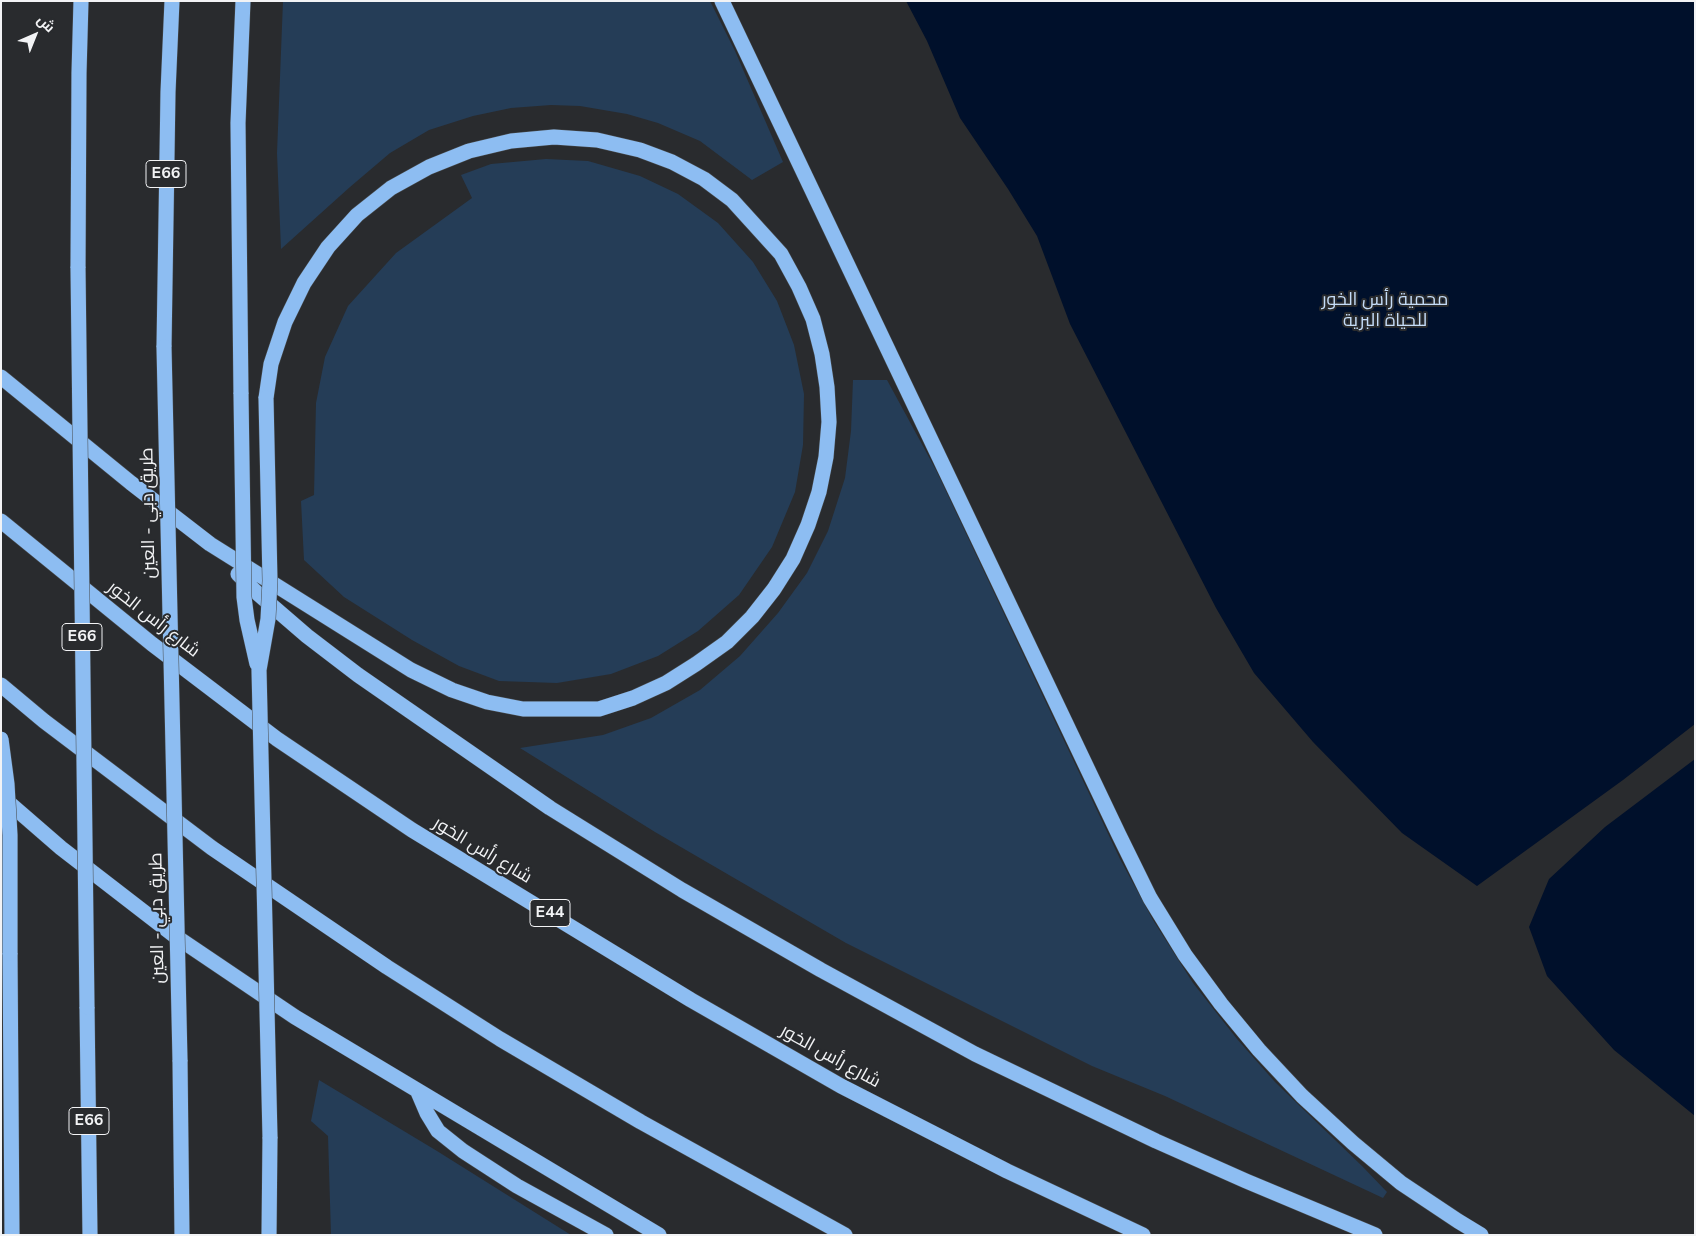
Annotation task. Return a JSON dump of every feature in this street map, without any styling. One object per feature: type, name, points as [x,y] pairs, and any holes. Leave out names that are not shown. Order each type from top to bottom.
[{"type":"highway","name":"E66","points":[[81,1],[78,73],[78,268],[90,1235]]},
{"type":"highway","name":"طريق دبي - العين","points":[[172,1],[168,92],[164,347],[180,1060],[182,1235]]},
{"type":"highway","points":[[243,1],[238,123],[244,597],[247,620],[259,670]]},
{"type":"highway","points":[[722,1],[1119,835],[1150,898],[1184,955],[1240,1027],[1302,1096],[1401,1182],[1482,1235]]},
{"type":"highway","points":[[1,377],[131,483],[210,544],[411,670],[452,690],[488,702],[523,709],[599,709],[633,698],[666,683],[726,642],[752,617],[774,589],[793,559],[808,525],[819,492],[826,457],[829,422],[827,386],[822,354],[813,319],[781,254],[732,200],[704,179],[680,166],[640,150],[597,140],[554,138],[511,141],[469,150],[428,167],[391,188],[357,215],[328,247],[304,283],[286,322],[271,364],[266,398],[270,581],[268,619],[259,670],[270,1137],[269,1235]]},
{"type":"highway","name":"شارع رأس الخور","points":[[1,522],[152,644],[277,739],[412,830],[691,1000],[841,1086],[1007,1171],[1143,1235]]},
{"type":"highway","points":[[210,544],[256,592],[306,636],[358,675],[550,808],[682,890],[821,970],[976,1054],[1156,1141],[1375,1235]]},
{"type":"highway","points":[[1,685],[44,721],[212,848],[387,967],[500,1039],[641,1122],[845,1235]]},
{"type":"highway","points":[[1,739],[7,784],[10,835],[12,1235]]},
{"type":"highway","points":[[1,796],[61,848],[175,936],[295,1017],[659,1235]]},
{"type":"highway","points":[[418,1092],[427,1113],[438,1131],[463,1151],[517,1186],[606,1235]]},
{"type":"shaded area","points":[[283,1],[710,1],[735,51],[783,162],[752,180],[700,141],[658,123],[627,114],[580,106],[551,105],[511,108],[473,116],[429,130],[390,153],[281,249],[277,153]]},
{"type":"shaded area","name":"محمية رأس الخور للحياة البرية","points":[[906,1],[1695,1],[1695,724],[1623,780],[1477,886],[1402,833],[1313,742],[1254,673],[1216,608],[1070,324],[1037,236],[960,118],[927,41]]},
{"type":"shaded area","points":[[546,159],[588,161],[640,176],[678,194],[718,223],[753,262],[777,301],[794,345],[804,394],[803,445],[795,492],[772,547],[739,595],[698,631],[658,656],[611,674],[557,683],[499,681],[459,666],[412,640],[344,597],[304,560],[301,501],[314,495],[316,403],[325,357],[348,306],[396,253],[472,198],[461,175],[491,164]]},
{"type":"shaded area","points":[[853,380],[887,380],[936,470],[1120,859],[1153,920],[1193,983],[1237,1039],[1275,1082],[1387,1192],[1383,1198],[1165,1096],[1092,1066],[846,943],[655,832],[520,748],[603,735],[651,718],[700,690],[740,656],[778,613],[807,573],[828,531],[845,478],[851,431]]},
{"type":"shaded area","points":[[1695,759],[1695,1116],[1614,1050],[1547,976],[1529,927],[1549,879],[1605,827]]},
{"type":"shaded area","points":[[319,1080],[571,1235],[331,1235],[328,1136],[311,1121]]}]
